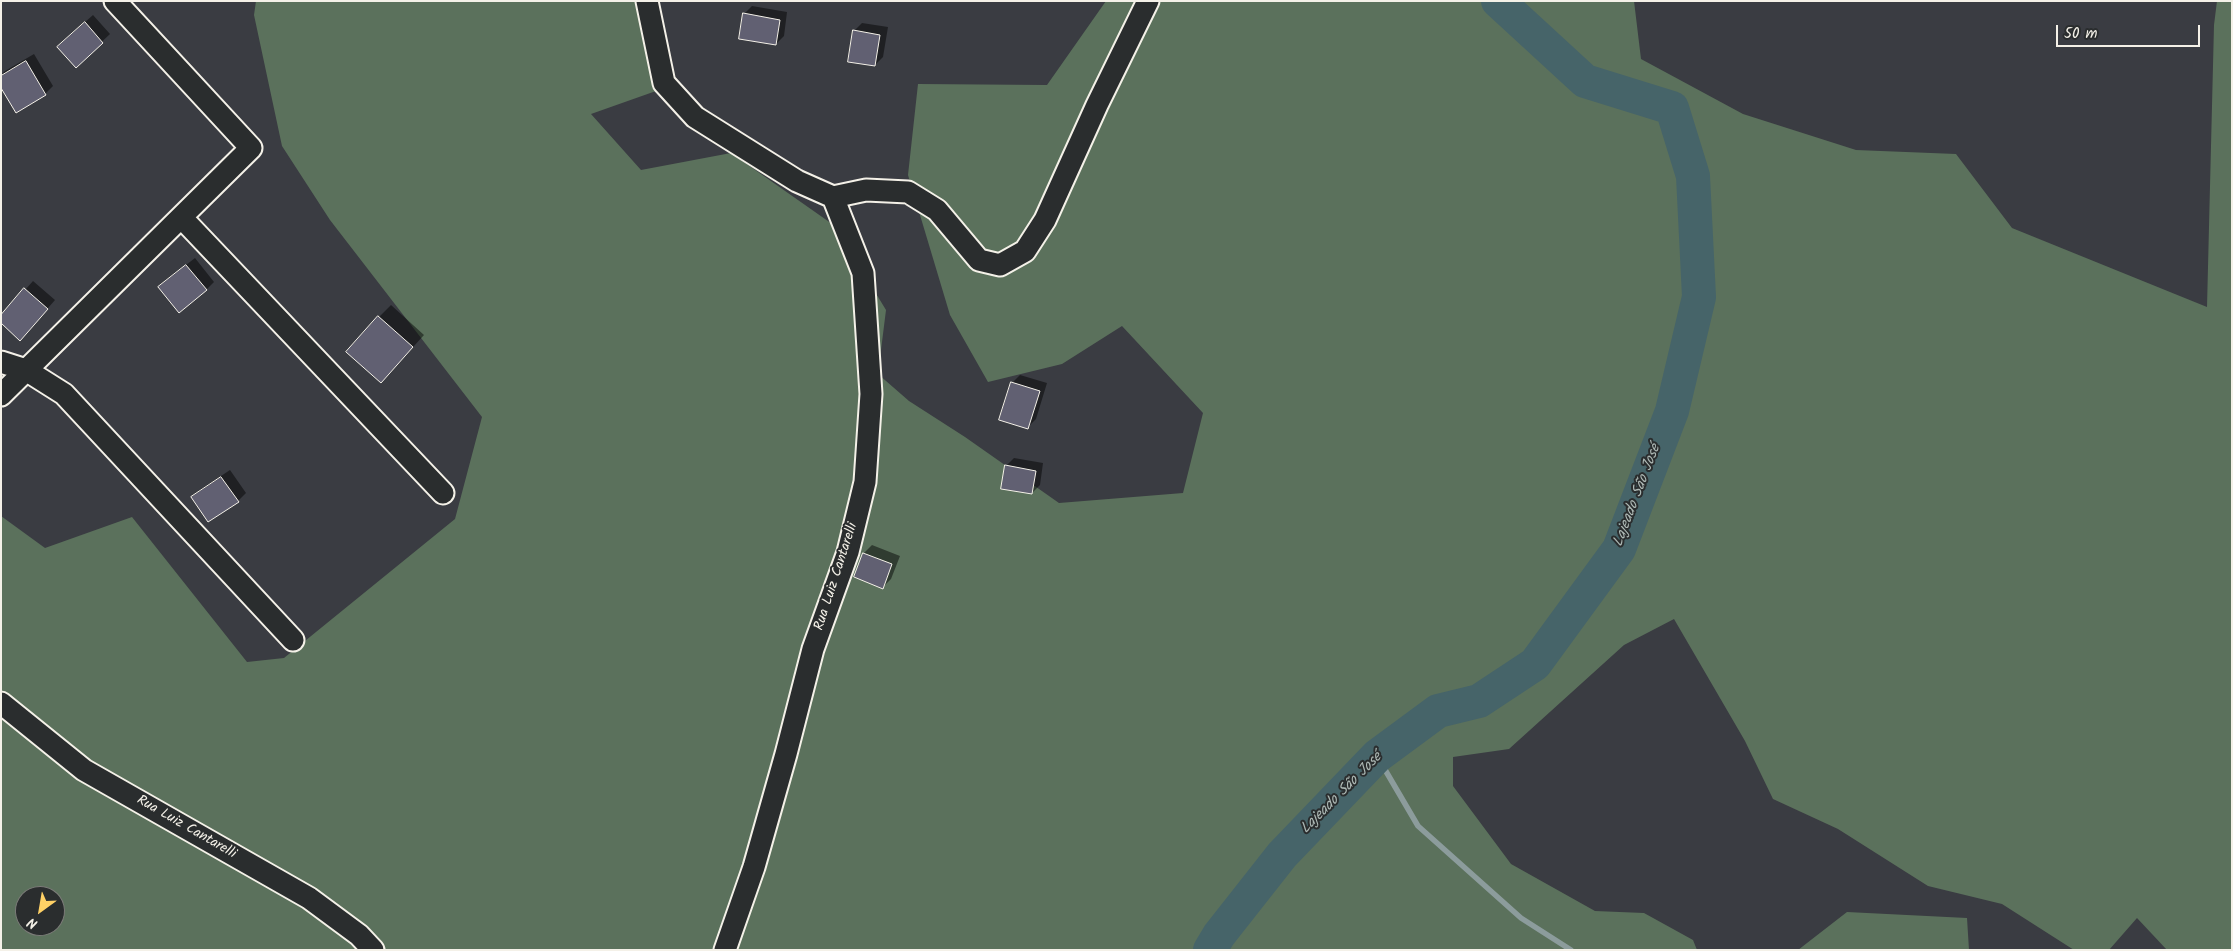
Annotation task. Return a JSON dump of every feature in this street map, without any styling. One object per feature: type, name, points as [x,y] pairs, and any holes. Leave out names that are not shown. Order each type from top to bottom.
[{"type":"street","points":[[1,394],[251,148],[115,1]]},
{"type":"street","points":[[647,1],[664,83],[695,117],[797,181],[833,197],[866,190],[908,192],[937,210],[979,260],[1000,265],[1025,251],[1045,220],[1097,105],[1148,1]]},
{"type":"street","name":"Rua Luiz Cantarelli","points":[[725,950],[754,867],[813,649],[848,552],[865,482],[871,394],[863,273],[833,197]]},
{"type":"street","points":[[181,217],[443,493]]},
{"type":"street","points":[[1,362],[26,370],[64,394],[293,640]]},
{"type":"street","name":"Rua Luiz Cantarelli","points":[[1,703],[84,770],[309,898],[359,935],[373,950]]},
{"type":"green space","points":[[256,1],[637,1],[656,91],[591,114],[641,170],[731,153],[835,226],[886,310],[878,374],[909,401],[965,437],[1059,503],[1183,493],[1203,413],[1122,326],[1062,364],[988,382],[950,315],[908,175],[918,84],[1047,85],[1106,1],[1634,1],[1641,59],[1743,114],[1856,150],[1956,154],[2012,228],[2207,307],[2214,25],[2217,1],[2232,1],[2232,950],[2167,950],[2137,918],[2109,950],[2074,950],[2002,904],[1928,886],[1838,829],[1773,799],[1745,741],[1674,619],[1624,645],[1509,749],[1453,757],[1453,786],[1511,864],[1595,911],[1644,913],[1693,940],[1697,950],[1,950],[1,516],[45,548],[132,517],[247,662],[284,658],[455,519],[482,417],[330,220],[282,146],[254,15]]},
{"type":"green space","points":[[1847,912],[1967,918],[1969,950],[1798,950]]},
{"type":"building","points":[[743,13],[780,20],[776,45],[739,39]]},
{"type":"building","points":[[85,22],[103,43],[76,68],[57,47]]},
{"type":"building","points":[[853,30],[880,35],[875,66],[848,62]]},
{"type":"building","points":[[26,61],[46,95],[16,113],[1,88],[1,76]]},
{"type":"building","points":[[186,265],[207,290],[179,313],[158,287]]},
{"type":"building","points":[[24,288],[48,309],[20,341],[1,323],[1,315]]},
{"type":"building","points":[[378,316],[413,347],[381,383],[346,352]]},
{"type":"building","points":[[1011,382],[1040,391],[1028,429],[999,420]]},
{"type":"building","points":[[1005,465],[1036,471],[1032,494],[1001,489]]},
{"type":"building","points":[[221,477],[239,502],[208,522],[191,497]]},
{"type":"building","points":[[863,553],[892,564],[883,589],[854,577]]},
{"type":"waterway","name":"Lajeado São José","points":[[1210,950],[1219,935],[1282,855],[1377,756],[1438,711],[1479,701],[1535,664],[1619,549],[1672,411],[1699,297],[1693,176],[1672,108],[1585,81],[1498,1]]},
{"type":"waterway","points":[[1377,756],[1418,826],[1521,918],[1571,950]]}]
